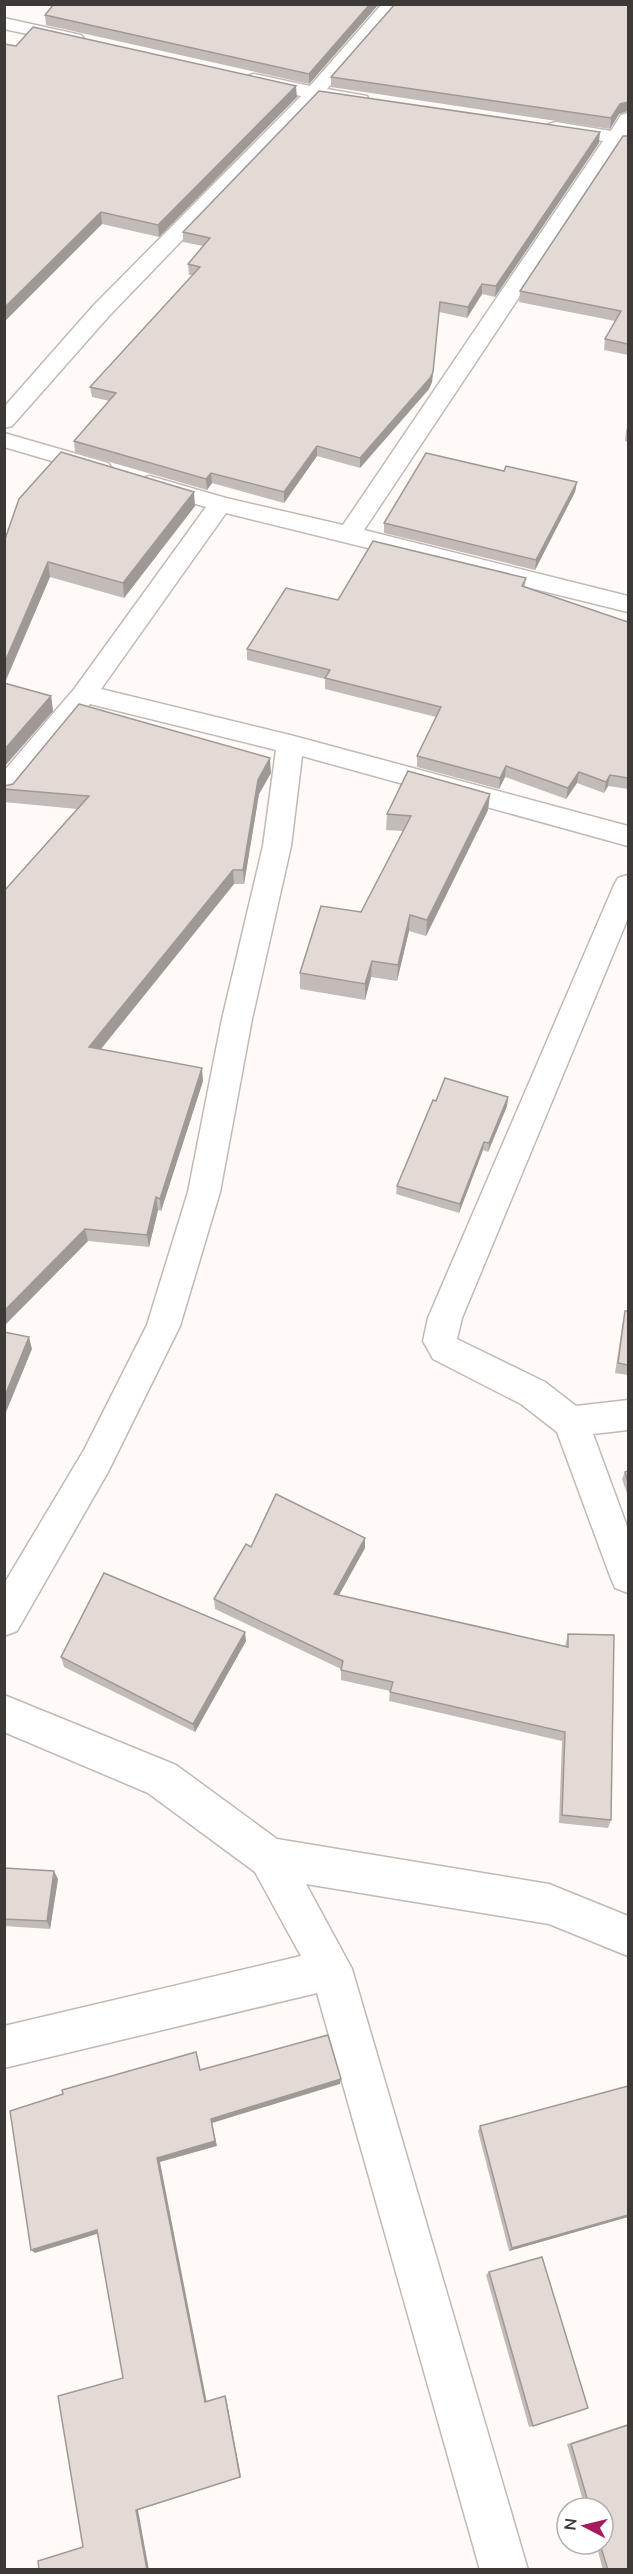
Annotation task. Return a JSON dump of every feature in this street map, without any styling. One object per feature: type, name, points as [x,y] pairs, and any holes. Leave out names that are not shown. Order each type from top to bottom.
[{"type":"street","points":[[4,421],[101,311],[314,93],[392,4]]},
{"type":"street","points":[[4,23],[96,44]]},
{"type":"street","points":[[233,75],[314,93],[384,103]]},
{"type":"street","points":[[535,125],[625,131]]},
{"type":"street","points":[[350,534],[625,131]]},
{"type":"street","points":[[4,440],[220,504],[350,534],[628,604]]},
{"type":"street","points":[[4,790],[84,694],[220,504]]},
{"type":"street","points":[[84,694],[290,744],[628,836]]},
{"type":"street","points":[[4,1619],[96,1461],[162,1326],[204,1192],[237,1019],[277,846],[290,744]]},
{"type":"street","points":[[628,885],[441,1332],[440,1341],[446,1349],[533,1393],[571,1422],[628,1576]]},
{"type":"street","points":[[571,1422],[628,1415]]},
{"type":"street","points":[[4,1713],[162,1779],[269,1858],[331,1968],[504,2570]]},
{"type":"street","points":[[269,1858],[549,1904],[628,1936]]},
{"type":"street","points":[[4,2047],[331,1968]]},
{"type":"building","points":[[54,4],[370,4],[309,74],[45,15]]},
{"type":"building","points":[[395,4],[628,4],[628,102],[620,104],[611,118],[331,77]]},
{"type":"building","points":[[33,27],[296,86],[158,225],[101,212],[4,308],[4,44],[16,46]]},
{"type":"building","points":[[319,91],[600,132],[496,286],[482,284],[468,307],[440,302],[433,372],[430,378],[360,458],[317,446],[284,492],[211,473],[206,479],[74,441],[116,393],[90,387],[200,267],[188,264],[210,238],[183,232]]},
{"type":"building","points":[[623,136],[628,136],[628,344],[605,339],[621,311],[520,291]]},
{"type":"building","points":[[61,452],[194,492],[123,583],[48,562],[4,664],[4,542],[19,499]]},
{"type":"building","points":[[426,453],[504,471],[506,466],[577,482],[536,560],[384,523]]},
{"type":"building","points":[[373,541],[526,578],[522,586],[628,622],[628,778],[610,775],[606,782],[579,772],[568,788],[506,766],[500,778],[417,756],[441,707],[325,678],[330,670],[247,649],[286,588],[338,600]]},
{"type":"building","points":[[4,683],[51,696],[4,750]]},
{"type":"building","points":[[79,704],[270,758],[258,780],[243,870],[233,870],[89,1047],[202,1068],[160,1199],[156,1197],[147,1235],[85,1229],[4,1311],[4,891],[89,796],[4,789],[4,786],[13,784]]},
{"type":"building","points":[[408,771],[490,794],[427,920],[410,915],[398,965],[372,961],[365,984],[300,973],[321,906],[361,912],[411,816],[387,814]]},
{"type":"building","points":[[445,1078],[508,1097],[489,1143],[484,1142],[460,1204],[397,1186],[433,1100],[436,1101]]},
{"type":"building","points":[[625,1311],[628,1311],[628,1365],[618,1363]]},
{"type":"building","points":[[4,1332],[29,1337],[4,1398]]},
{"type":"building","points":[[276,1494],[365,1538],[334,1594],[568,1647],[568,1634],[614,1635],[611,1820],[562,1815],[565,1732],[390,1692],[393,1682],[341,1670],[343,1661],[214,1599],[246,1544],[251,1547]]},
{"type":"building","points":[[104,1573],[245,1632],[193,1724],[61,1657]]},
{"type":"building","points":[[4,1868],[54,1871],[47,1921],[4,1919]]},
{"type":"building","points":[[328,2035],[341,2079],[211,2119],[215,2141],[157,2158],[205,2402],[225,2396],[240,2477],[136,2510],[147,2570],[39,2570],[38,2561],[83,2547],[58,2396],[123,2378],[97,2230],[31,2250],[10,2111],[63,2094],[62,2090],[196,2052],[200,2070]]},
{"type":"building","points":[[628,2086],[628,2215],[512,2248],[480,2126]]},
{"type":"building","points":[[542,2257],[588,2408],[533,2426],[489,2272]]},
{"type":"building","points":[[628,2425],[628,2570],[608,2570],[604,2556],[615,2556],[615,2496],[586,2496],[571,2444]]}]
